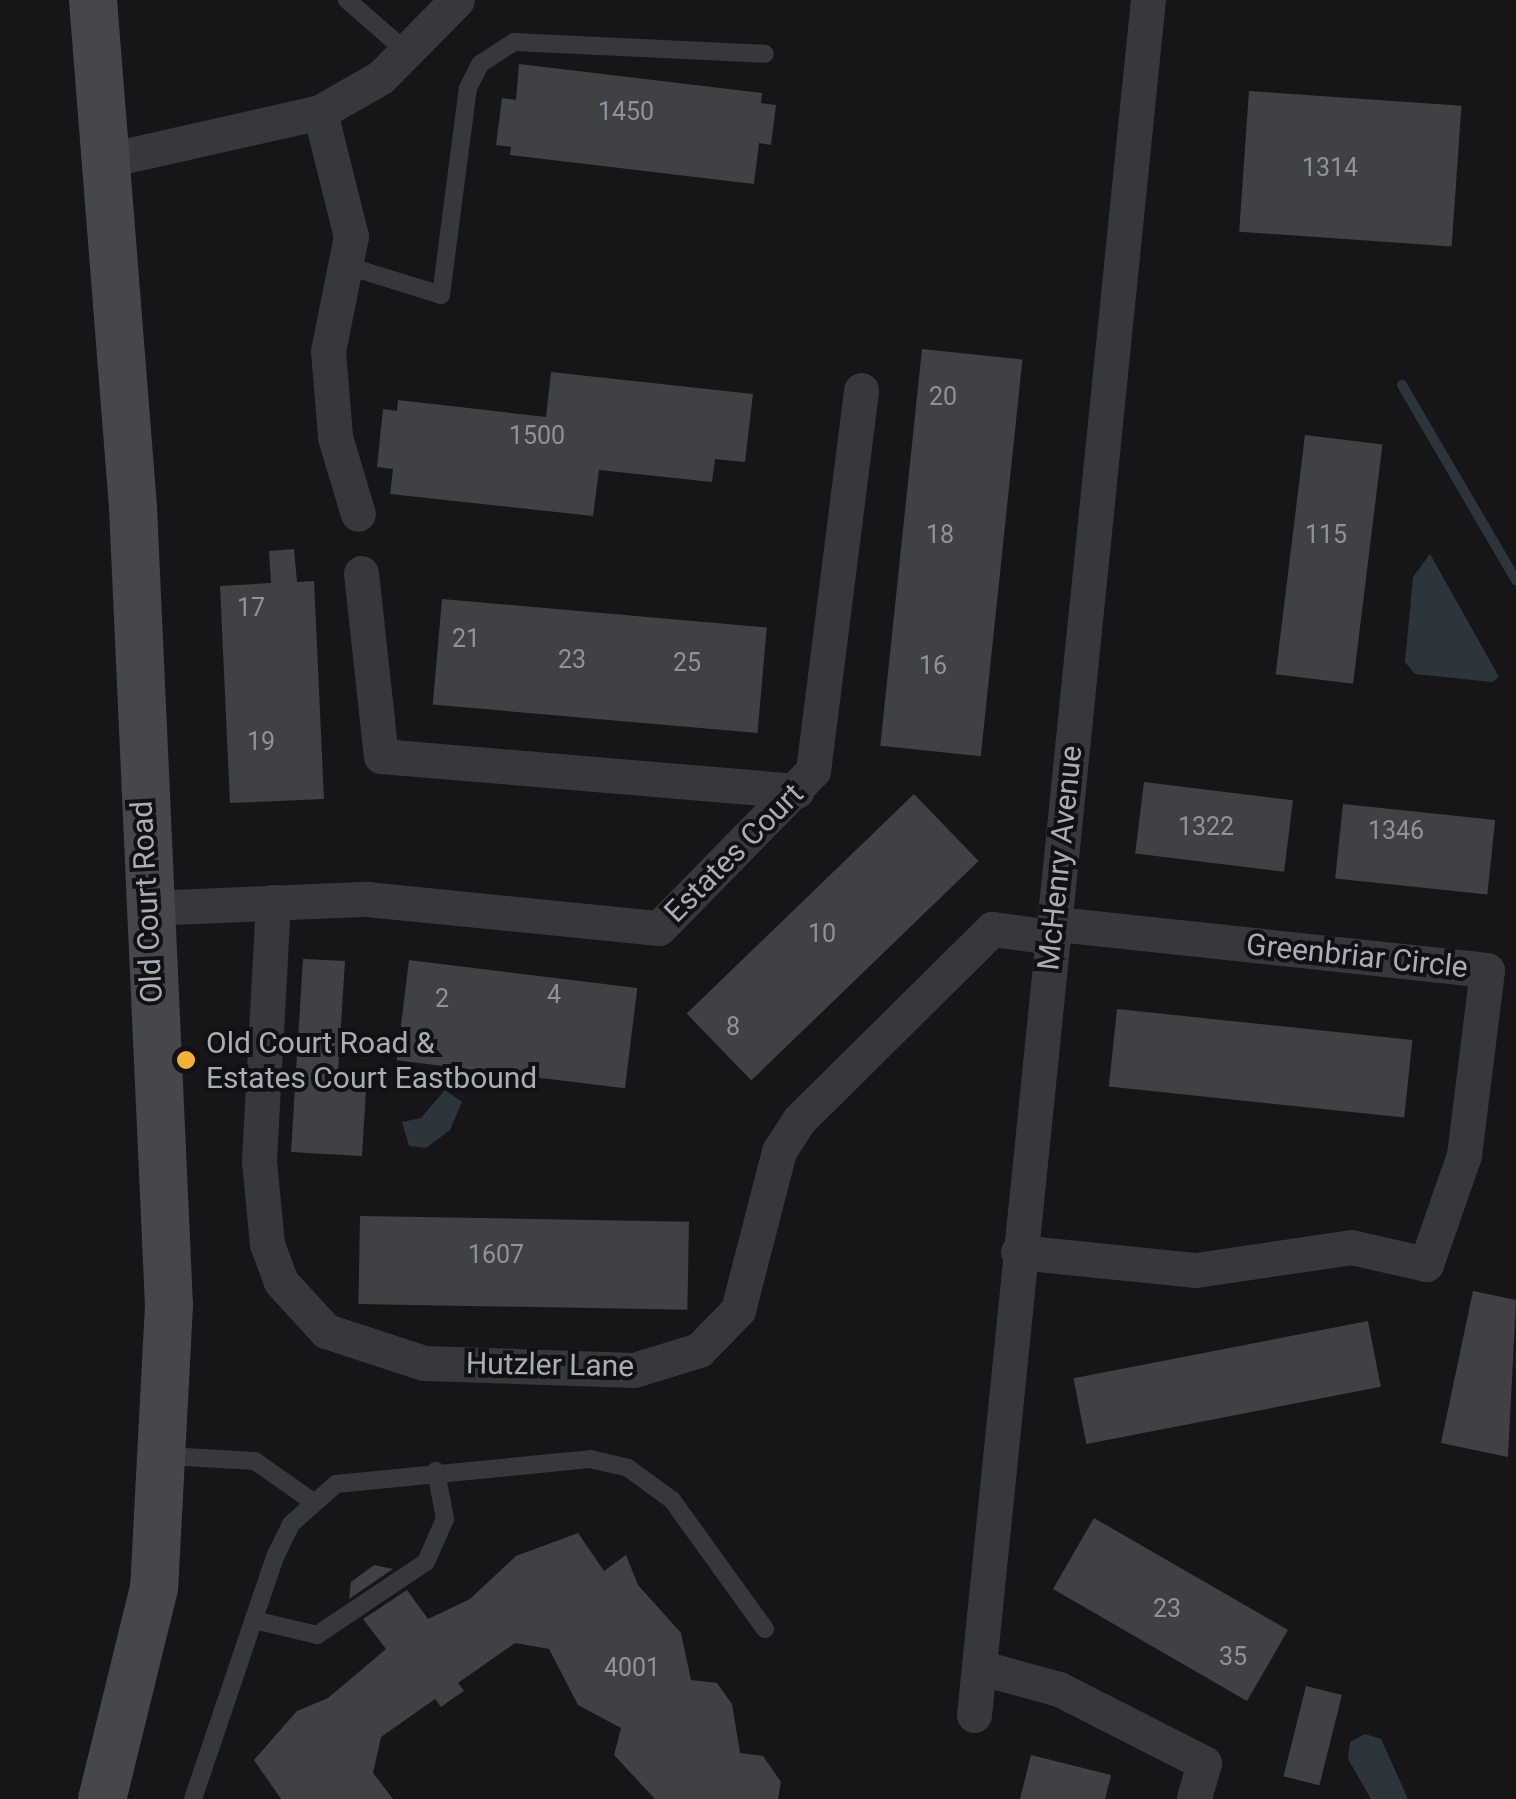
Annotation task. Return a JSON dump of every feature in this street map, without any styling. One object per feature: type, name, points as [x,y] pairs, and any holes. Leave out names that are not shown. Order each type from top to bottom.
[{"type":"main road","name":"Old Court Road","points":[[92,0],[112,159],[148,908],[168,1456],[154,1588],[102,1799]]},
{"type":"street","points":[[112,159],[320,112],[408,53],[457,0]]},
{"type":"street","name":"McHenry Avenue","points":[[974,1716],[982,1668],[1018,1252],[1148,0]]},
{"type":"street","points":[[320,112],[352,267],[328,350],[335,437],[358,514]]},
{"type":"street","name":"Estates Court","points":[[148,908],[367,900],[660,928],[813,771],[860,390]]},
{"type":"street","points":[[361,573],[381,756],[797,791]]},
{"type":"street","name":"Hutzler Lane","points":[[273,902],[258,1161],[267,1244],[281,1282],[326,1331],[424,1363],[634,1370],[699,1350],[738,1310],[779,1151],[799,1120],[992,929],[1052,930]]},
{"type":"street","name":"Greenbriar Circle","points":[[1018,1252],[1196,1270],[1351,1247],[1426,1264],[1464,1154],[1487,970],[1052,930]]},
{"type":"street","points":[[982,1668],[1060,1689],[1204,1763],[1194,1799]]},
{"type":"lane","points":[[347,0],[408,53]]},
{"type":"lane","points":[[352,267],[441,296],[468,88],[480,64],[514,42],[765,54]]},
{"type":"lane","points":[[168,1456],[255,1461],[312,1501]]},
{"type":"lane","points":[[194,1799],[291,1524],[312,1501],[360,1478],[590,1459],[628,1468],[672,1500],[765,1629]]},
{"type":"lane","points":[[254,1620],[317,1634],[426,1562],[445,1519],[436,1472]]},
{"type":"shaded area","points":[[1430,554],[1499,677],[1492,682],[1415,674],[1405,662],[1413,577]]},
{"type":"shaded area","points":[[445,1090],[462,1102],[450,1130],[426,1148],[409,1146],[402,1122],[421,1118]]},
{"type":"shaded area","points":[[1365,1734],[1381,1739],[1408,1799],[1371,1799],[1348,1759],[1350,1742]]},
{"type":"building","points":[[519,64],[762,93],[761,103],[776,105],[771,145],[759,143],[754,184],[510,155],[511,147],[496,145],[502,98],[516,100]]},
{"type":"building","points":[[1249,91],[1461,106],[1452,247],[1239,232]]},
{"type":"building","points":[[922,349],[1022,360],[981,756],[880,746]]},
{"type":"building","points":[[551,372],[753,394],[745,462],[715,459],[712,482],[599,470],[593,516],[390,494],[393,469],[377,467],[383,409],[397,411],[398,400],[546,417]]},
{"type":"building","points":[[1305,435],[1382,445],[1353,684],[1276,674]]},
{"type":"building","points":[[294,549],[297,582],[314,581],[324,799],[230,803],[220,586],[271,583],[269,551]]},
{"type":"building","points":[[442,599],[767,627],[758,733],[433,705]]},
{"type":"building","points":[[1144,782],[1293,800],[1284,872],[1135,853]]},
{"type":"building","points":[[914,794],[979,861],[751,1080],[687,1014]]},
{"type":"building","points":[[1343,804],[1495,820],[1487,895],[1335,879]]},
{"type":"building","points":[[303,959],[345,961],[337,1087],[366,1089],[362,1156],[291,1152]]},
{"type":"building","points":[[409,960],[637,988],[625,1088],[397,1060]]},
{"type":"building","points":[[1117,1009],[1412,1040],[1404,1118],[1109,1087]]},
{"type":"building","points":[[360,1216],[689,1222],[687,1310],[358,1304]]},
{"type":"building","points":[[1473,1291],[1516,1300],[1508,1457],[1441,1443]]},
{"type":"building","points":[[1368,1321],[1381,1387],[1086,1444],[1074,1378]]},
{"type":"building","points":[[1094,1518],[1288,1630],[1247,1701],[1053,1589]]},
{"type":"building","points":[[578,1533],[604,1571],[626,1555],[638,1585],[681,1633],[691,1680],[717,1683],[732,1704],[740,1753],[763,1756],[781,1782],[778,1799],[655,1799],[614,1755],[621,1728],[578,1705],[549,1649],[515,1643],[458,1683],[464,1691],[441,1707],[435,1699],[381,1737],[373,1773],[393,1799],[281,1799],[254,1760],[297,1711],[328,1698],[386,1649],[363,1619],[407,1590],[428,1619],[470,1599],[516,1556]]},
{"type":"building","points":[[374,1565],[393,1569],[349,1599],[351,1582]]},
{"type":"building","points":[[1306,1686],[1342,1695],[1319,1785],[1284,1776]]},
{"type":"building","points":[[1031,1755],[1111,1775],[1105,1799],[1020,1799]]},
{"type":"waterway","points":[[1402,385],[1516,580]]},
{"type":"place","name":"Old Court Road & Estates Court Eastbound","points":[[186,1060]]}]
